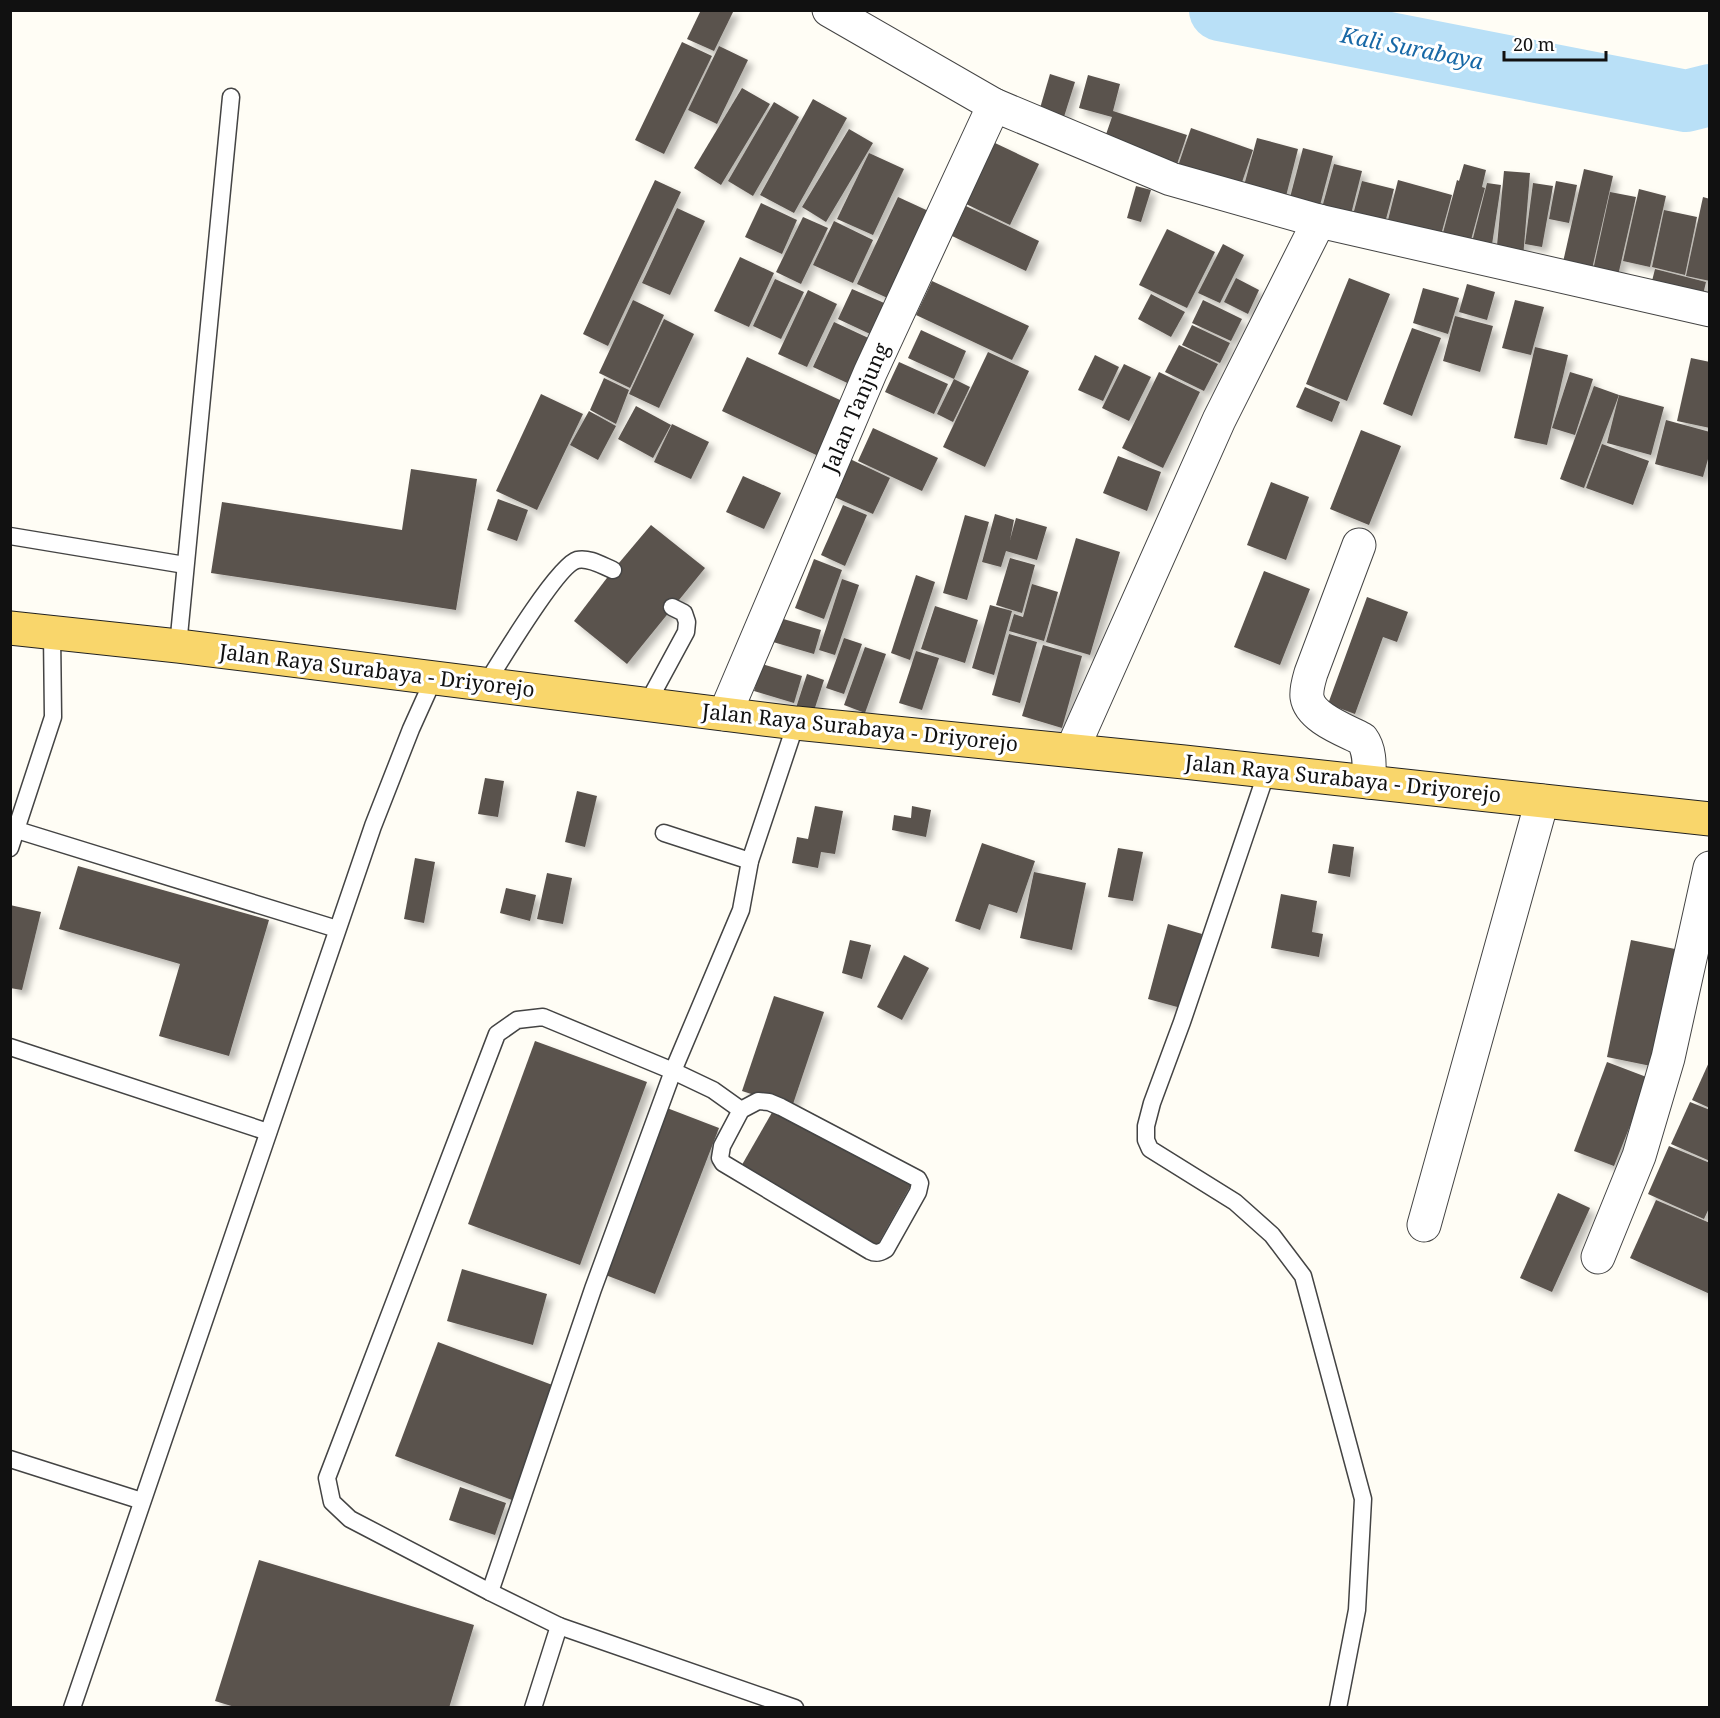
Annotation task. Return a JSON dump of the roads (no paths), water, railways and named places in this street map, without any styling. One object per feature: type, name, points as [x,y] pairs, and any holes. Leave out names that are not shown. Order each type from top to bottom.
[{"type":"main road","name":"Jalan Raya Surabaya - Driyorejo","points":[[10,628],[178,646],[795,723],[1072,750],[1710,819]]},
{"type":"street","points":[[829,10],[994,105],[1171,179],[1318,221],[1710,310]]},
{"type":"street","name":"Jalan Tanjung","points":[[725,714],[870,373],[994,105]]},
{"type":"street","points":[[1072,750],[1219,420],[1318,221]]},
{"type":"street","points":[[1359,545],[1311,673],[1306,693],[1307,701],[1319,716],[1365,742],[1368,751],[1369,782]]},
{"type":"street","points":[[1424,1225],[1542,801]]},
{"type":"street","points":[[1598,1257],[1639,1156],[1668,1058],[1710,868]]},
{"type":"lane","points":[[178,646],[231,97]]},
{"type":"lane","points":[[10,536],[185,565]]},
{"type":"lane","points":[[486,684],[524,623],[566,568],[578,560],[591,561],[613,570]]},
{"type":"lane","points":[[647,704],[686,632],[687,622],[684,613],[672,606]]},
{"type":"lane","points":[[10,848],[52,717],[52,633]]},
{"type":"lane","points":[[72,1707],[337,929],[381,804],[434,678]]},
{"type":"lane","points":[[490,1592],[593,1289],[674,1071],[741,910],[750,861],[795,723]]},
{"type":"lane","points":[[1267,771],[1182,1022],[1152,1102],[1146,1126],[1146,1140],[1150,1149],[1235,1202],[1272,1234],[1303,1276],[1363,1499],[1357,1610],[1338,1707]]},
{"type":"lane","points":[[17,830],[337,929]]},
{"type":"lane","points":[[664,832],[750,861]]},
{"type":"lane","points":[[741,1110],[713,1090],[674,1071],[543,1017],[517,1020],[497,1034],[327,1478],[332,1502],[350,1518],[559,1626],[795,1707]]},
{"type":"lane","points":[[10,1047],[268,1132]]},
{"type":"lane","points":[[758,1101],[769,1102],[918,1179],[920,1183],[918,1192],[886,1249],[875,1253],[870,1251],[723,1163],[720,1158],[722,1146],[741,1110],[758,1101]]},
{"type":"lane","points":[[10,1459],[142,1501]]},
{"type":"lane","points":[[532,1707],[559,1626]]},
{"type":"waterway","name":"Kali Surabaya","points":[[1220,10],[1686,101],[1710,95]]}]
